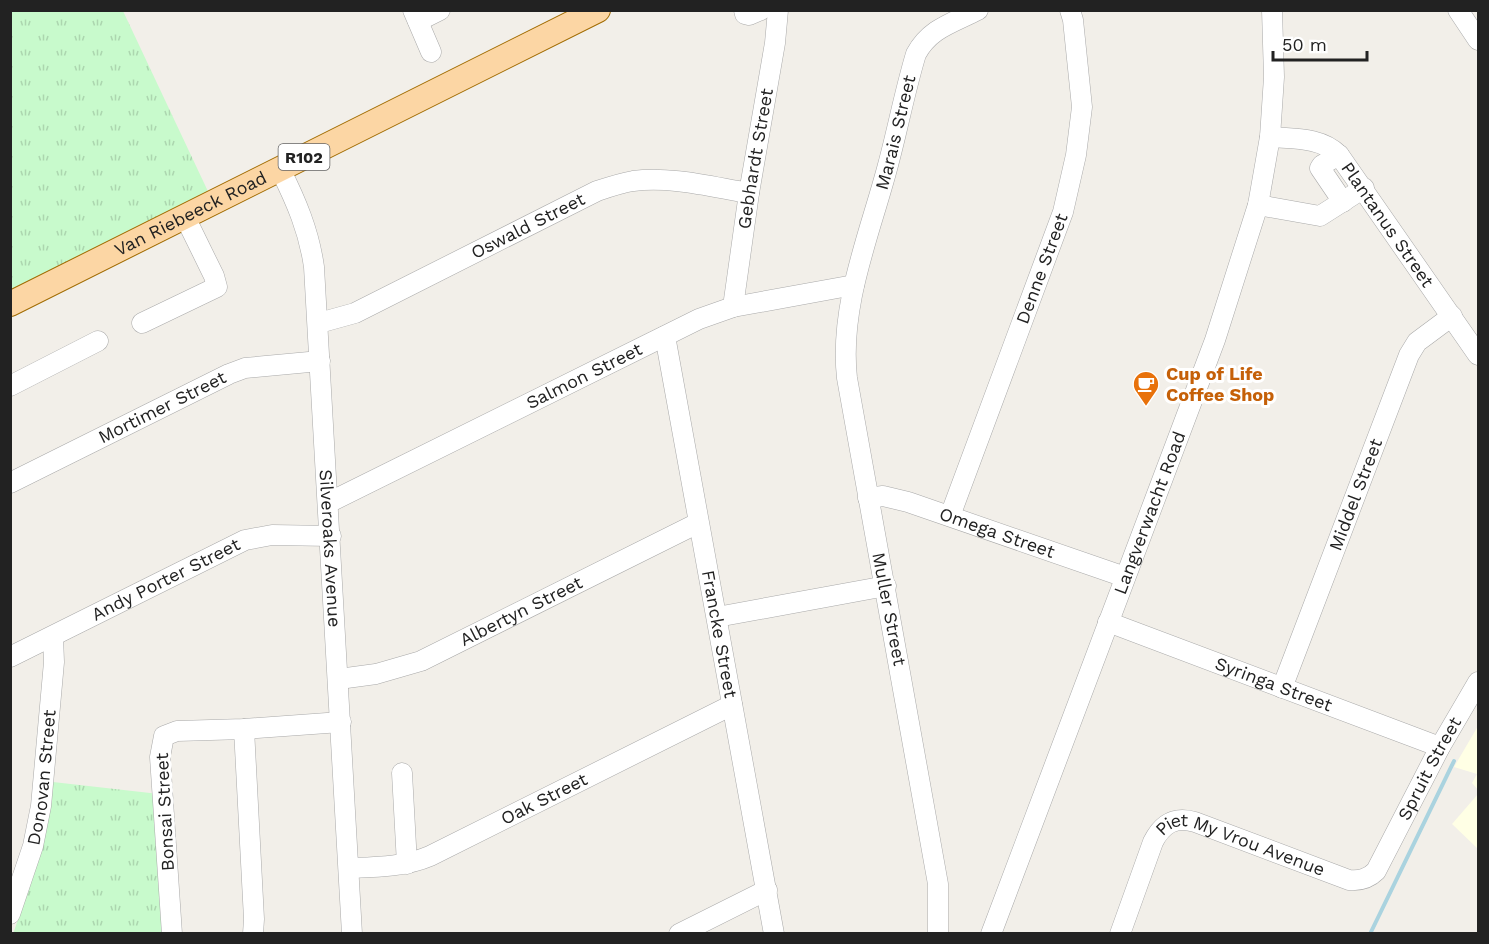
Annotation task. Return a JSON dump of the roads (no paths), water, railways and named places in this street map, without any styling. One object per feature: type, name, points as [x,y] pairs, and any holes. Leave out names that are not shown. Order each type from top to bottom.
[{"type":"main road","name":"Van Riebeeck Road","points":[[10,304],[598,10]]},
{"type":"street","points":[[431,52],[416,16],[440,10]]},
{"type":"street","points":[[744,10],[749,15],[761,10]]},
{"type":"street","name":"Gebhardt Street","points":[[734,307],[749,193],[775,43],[778,10]]},
{"type":"street","name":"Marais Street","points":[[854,285],[916,54],[932,33],[939,19],[978,10]]},
{"type":"street","name":"Denne Street","points":[[950,516],[1064,212],[1076,155],[1082,107],[1070,10]]},
{"type":"street","name":"Langverwacht Road","points":[[991,933],[1215,340],[1258,205],[1270,137],[1274,77],[1272,10]]},
{"type":"street","points":[[1458,10],[1479,40]]},
{"type":"street","name":"Plantanus Street","points":[[1270,137],[1318,142],[1330,146],[1340,155],[1479,355]]},
{"type":"street","points":[[1340,155],[1320,168],[1343,202]]},
{"type":"street","name":"Silveroaks Avenue","points":[[280,169],[298,206],[311,247],[319,323],[352,933]]},
{"type":"street","name":"Oswald Street","points":[[319,323],[348,316],[372,305],[597,191],[615,185],[634,181],[672,181],[749,193]]},
{"type":"street","points":[[1258,205],[1320,216],[1364,188]]},
{"type":"street","points":[[142,323],[216,287],[214,276],[185,217]]},
{"type":"street","name":"Salmon Street","points":[[328,503],[699,319],[734,307],[854,285]]},
{"type":"street","name":"Muller Street","points":[[854,285],[844,352],[847,378],[938,884],[938,933]]},
{"type":"street","name":"Middel Street","points":[[1282,688],[1408,355],[1418,342],[1452,316]]},
{"type":"street","name":"Francke Street","points":[[665,336],[774,933]]},
{"type":"street","points":[[10,386],[98,341]]},
{"type":"street","name":"Mortimer Street","points":[[10,483],[229,374],[245,368],[320,361]]},
{"type":"street","name":"Omega Street","points":[[868,498],[883,496],[950,516],[1125,577]]},
{"type":"street","name":"Albertyn Street","points":[[339,679],[376,674],[421,661],[698,523]]},
{"type":"street","name":"Andy Porter Street","points":[[10,657],[245,540],[273,536],[331,536]]},
{"type":"street","points":[[717,617],[886,586]]},
{"type":"street","name":"Syringa Street","points":[[1108,622],[1440,747]]},
{"type":"street","name":"Donovan Street","points":[[10,914],[33,846],[41,806],[54,662],[53,637]]},
{"type":"street","name":"Spruit Street","points":[[1384,856],[1440,747],[1479,682]]},
{"type":"street","name":"Oak Street","points":[[349,868],[407,864],[430,856],[732,705]]},
{"type":"street","name":"Bonsai Street","points":[[172,933],[160,757],[164,736],[177,731],[341,722]]},
{"type":"street","points":[[244,729],[253,933]]},
{"type":"street","points":[[402,773],[407,864]]},
{"type":"street","name":"Piet My Vrou Avenue","points":[[1120,933],[1153,842],[1158,831],[1170,822],[1188,820],[1349,880],[1363,879],[1372,875],[1384,856]]},
{"type":"street","points":[[679,933],[766,890]]},
{"type":"waterway","points":[[1370,934],[1454,761]]},
{"type":"place","name":"Cup of Life Coffee Shop","points":[[1146,407]]}]
